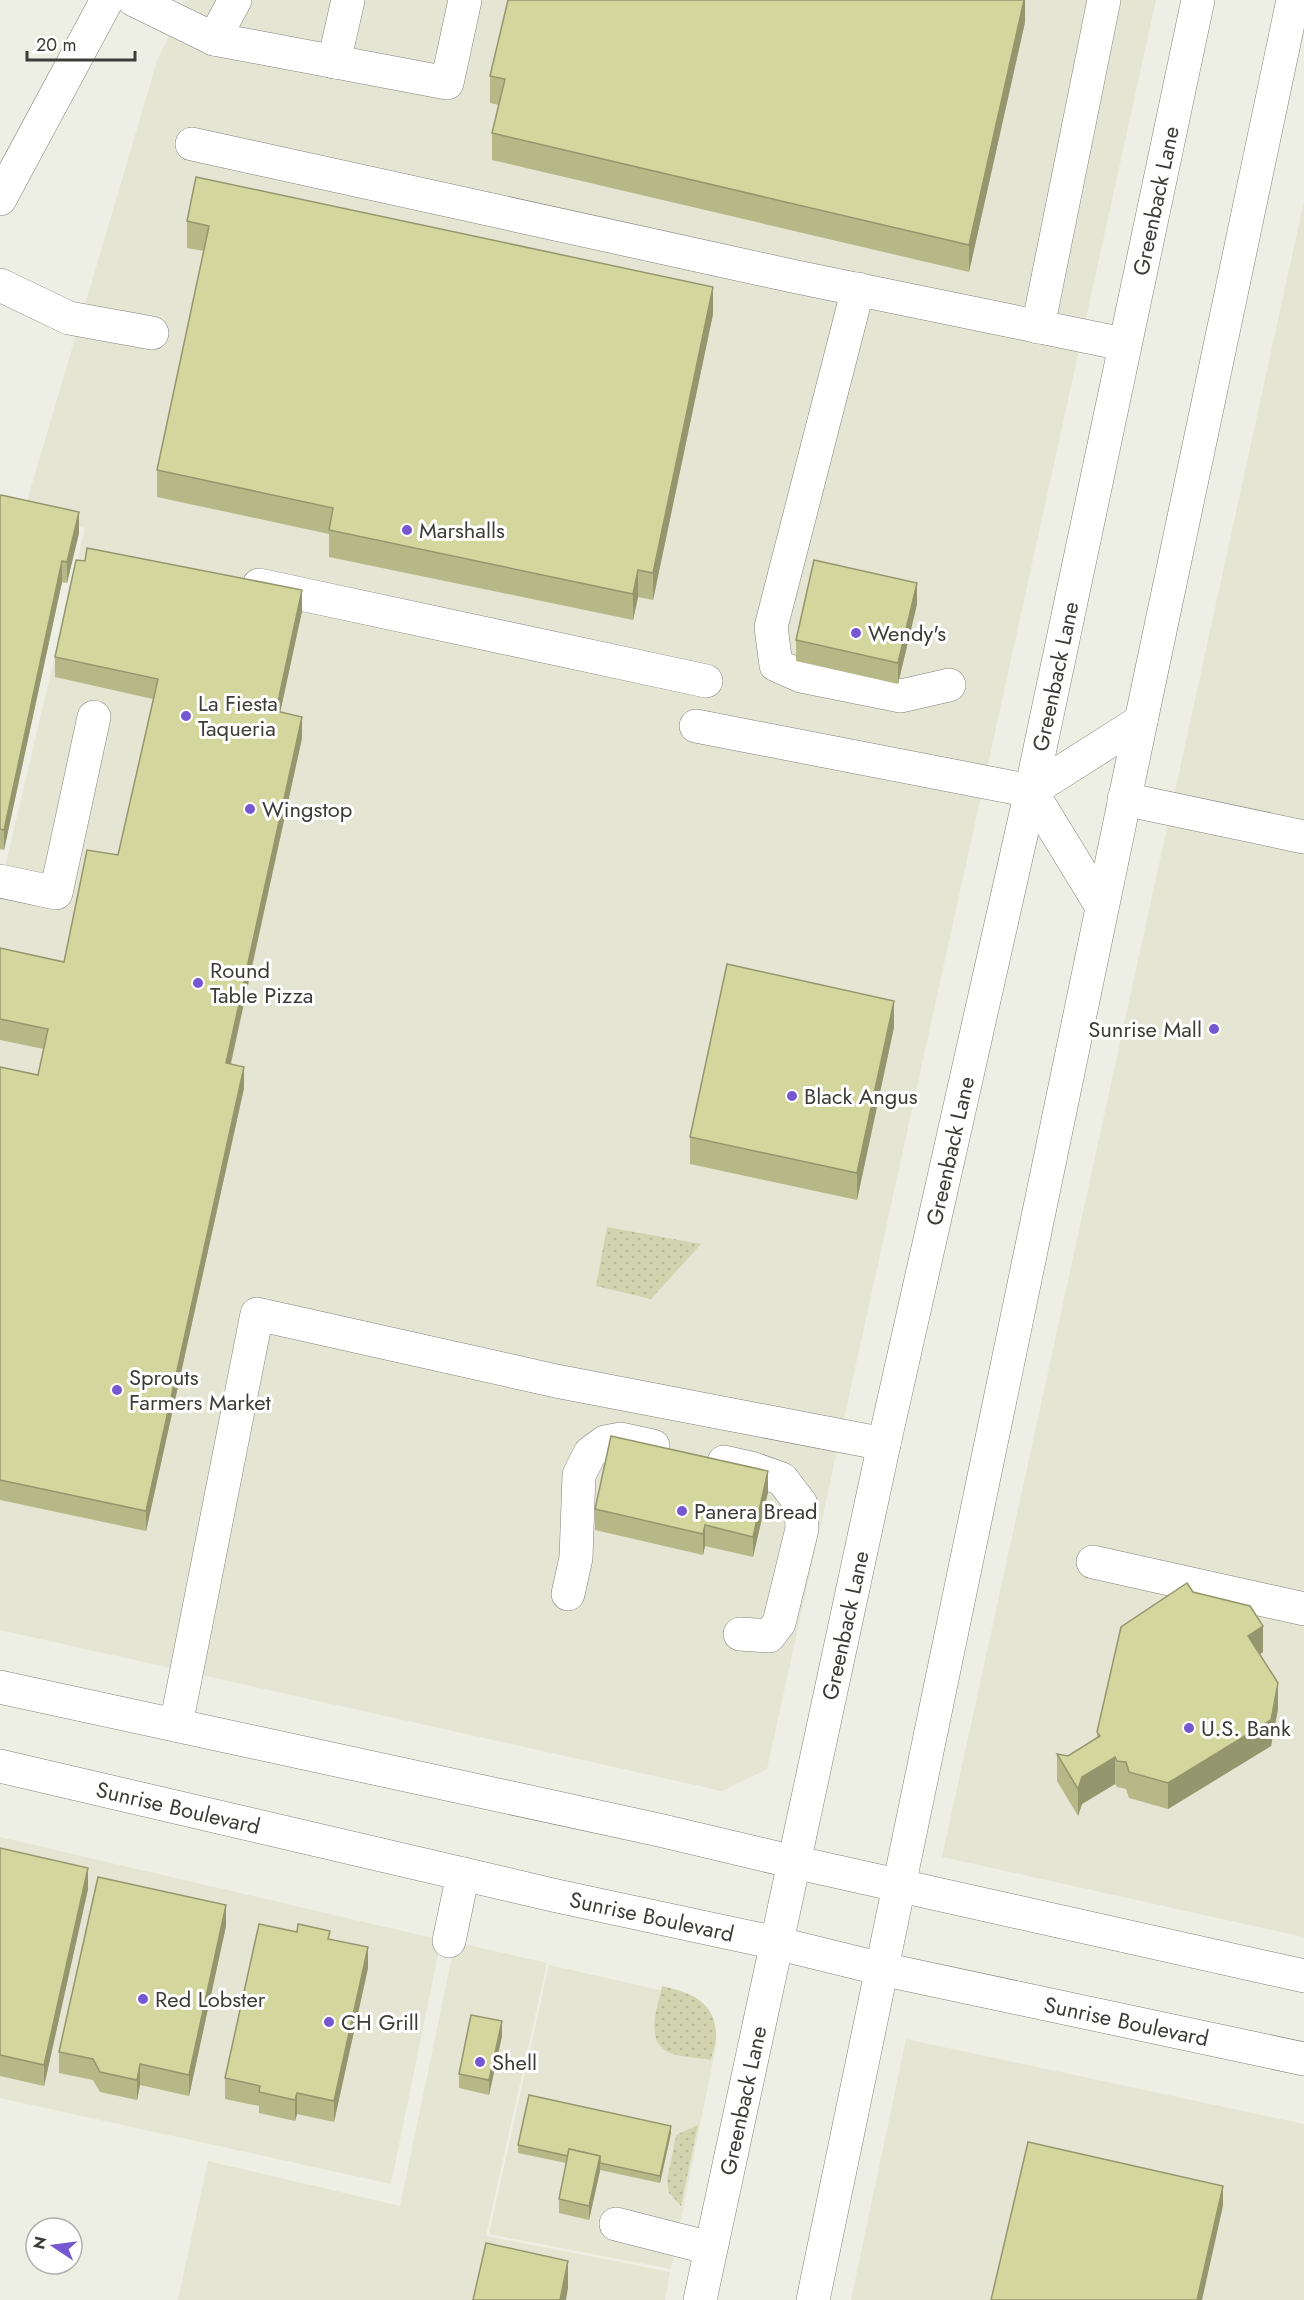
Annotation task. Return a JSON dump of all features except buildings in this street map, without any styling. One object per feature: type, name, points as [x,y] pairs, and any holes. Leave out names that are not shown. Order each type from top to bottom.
[{"type":"main road","points":[[0,199],[107,0]]},
{"type":"main road","points":[[134,0],[214,39],[447,83],[465,0]]},
{"type":"main road","points":[[214,39],[235,0]]},
{"type":"main road","points":[[334,62],[348,0]]},
{"type":"main road","points":[[1038,327],[1104,0]]},
{"type":"main road","name":"Greenback Lane","points":[[700,2300],[884,1444],[1031,791],[1197,0]]},
{"type":"main road","points":[[813,2300],[1124,799],[1293,0]]},
{"type":"main road","points":[[192,144],[858,290],[1123,344]]},
{"type":"main road","points":[[0,285],[69,318],[152,333]]},
{"type":"main road","points":[[858,290],[771,627],[776,665],[801,676],[901,696],[949,685]]},
{"type":"main road","points":[[231,579],[706,681]]},
{"type":"main road","points":[[0,881],[56,893],[94,717]]},
{"type":"main road","points":[[696,726],[1031,791],[1141,721]]},
{"type":"main road","points":[[1031,791],[1102,907]]},
{"type":"main road","points":[[1124,799],[1304,837]]},
{"type":"main road","points":[[176,1725],[257,1314],[556,1381],[884,1444]]},
{"type":"main road","points":[[568,1594],[576,1557],[579,1474],[590,1453],[605,1442],[621,1439],[751,1468],[782,1479],[801,1504],[802,1529],[779,1623],[769,1636],[740,1634]]},
{"type":"main road","points":[[1093,1562],[1304,1609]]},
{"type":"main road","points":[[0,1687],[434,1779],[1304,1977]]},
{"type":"main road","name":"Sunrise Boulevard","points":[[0,1766],[882,1969],[1304,2059]]},
{"type":"main road","points":[[449,1941],[463,1874]]},
{"type":"main road","points":[[616,2224],[710,2248]]},
{"type":"shaded area","points":[[186,0],[1156,0],[767,1769],[722,1791],[0,1630],[0,888],[85,528],[24,511],[157,61]]},
{"type":"shaded area","name":"Sunrise Mall","points":[[1304,201],[1304,1937],[942,1857]]},
{"type":"shaded area","points":[[0,1837],[441,1940],[391,2184],[0,2098]]},
{"type":"shaded area","points":[[455,1942],[547,1963],[486,2236],[670,2272],[665,2300],[178,2300],[208,2161],[400,2206]]},
{"type":"shaded area","points":[[549,1965],[695,1998],[710,2018],[717,2041],[671,2269],[489,2234]]},
{"type":"shaded area","points":[[906,2039],[1304,2124],[1304,2300],[851,2300]]},
{"type":"green space","points":[[607,1227],[701,1244],[651,1299],[596,1286]]},
{"type":"green space","points":[[662,1986],[698,1999],[710,2012],[716,2035],[711,2060],[677,2055],[661,2047],[656,2039],[654,2022]]},
{"type":"green space","points":[[698,2125],[681,2206],[669,2193],[667,2181],[676,2135]]},
{"type":"place","name":"Marshalls","points":[[407,530]]},
{"type":"place","name":"Wendy's","points":[[856,633]]},
{"type":"place","name":"La Fiesta Taqueria","points":[[186,716]]},
{"type":"place","name":"Wingstop","points":[[250,809]]},
{"type":"place","name":"Round Table Pizza","points":[[198,983]]},
{"type":"place","name":"Sunrise Mall","points":[[1214,1029]]},
{"type":"place","name":"Black Angus","points":[[792,1096]]},
{"type":"place","name":"Sprouts Farmers Market","points":[[117,1390]]},
{"type":"place","name":"Panera Bread","points":[[682,1511]]},
{"type":"place","name":"U.S. Bank","points":[[1189,1728]]},
{"type":"place","name":"Red Lobster","points":[[143,1999]]},
{"type":"place","name":"CH Grill","points":[[329,2022]]},
{"type":"place","name":"Shell","points":[[480,2062]]}]
